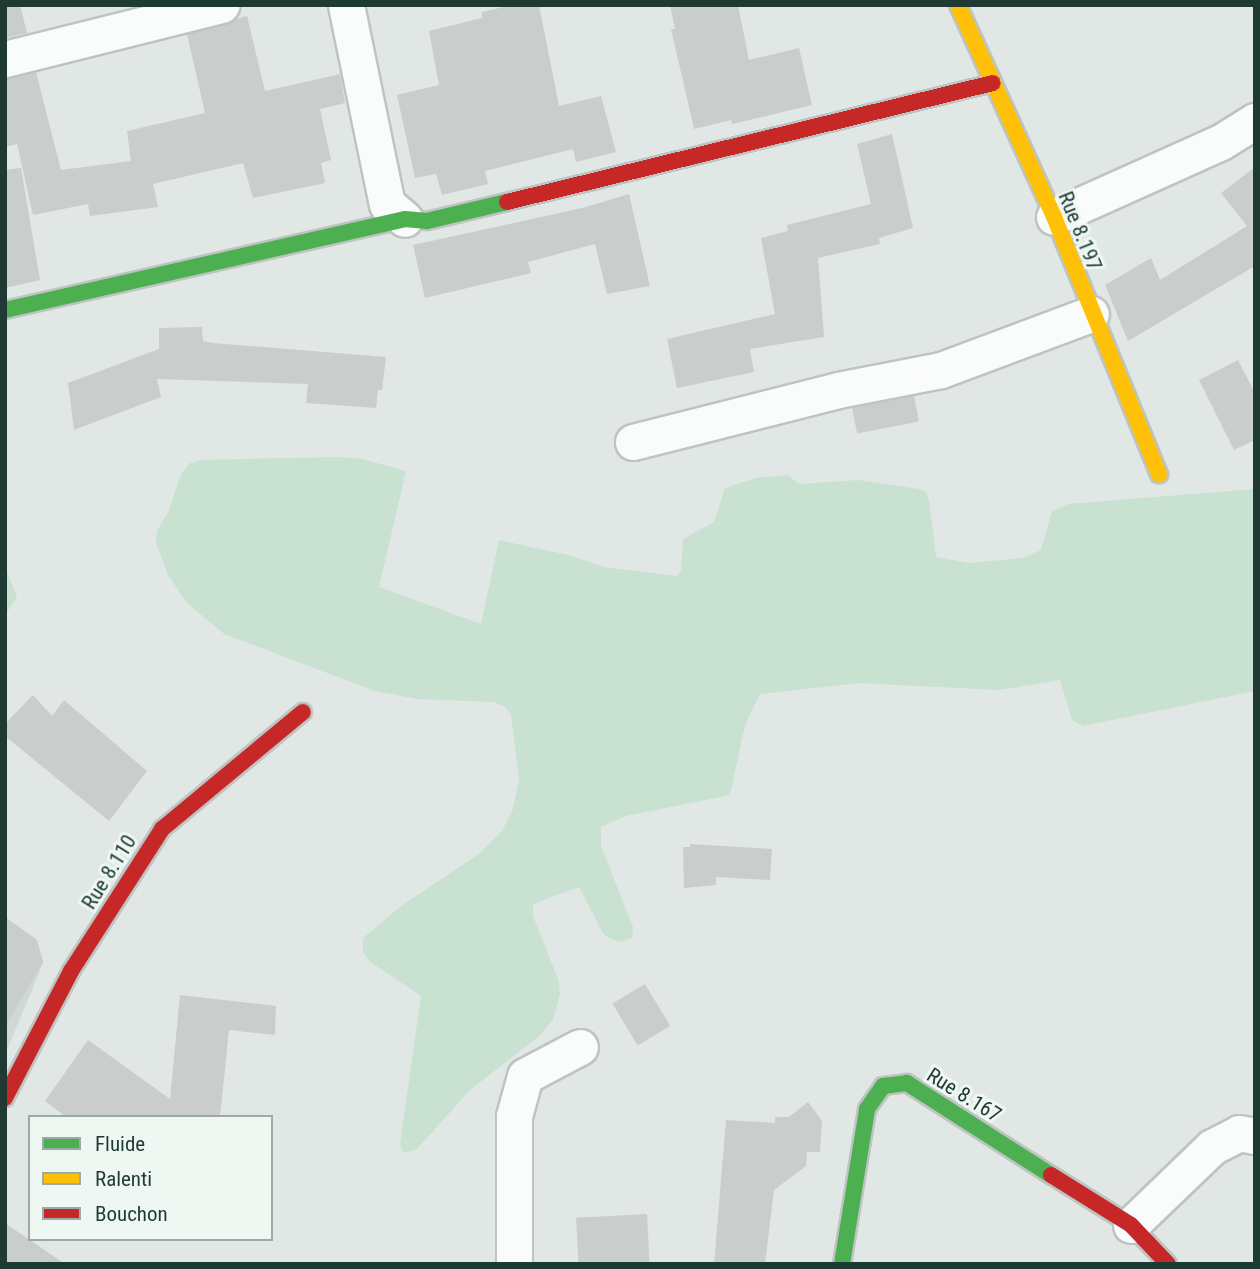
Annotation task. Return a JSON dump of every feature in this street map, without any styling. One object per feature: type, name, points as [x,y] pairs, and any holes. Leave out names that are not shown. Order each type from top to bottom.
[{"type":"street","points":[[5,59],[221,5]]},
{"type":"street","points":[[346,5],[387,204],[404,219]]},
{"type":"street","name":"Rue 8.197","points":[[958,5],[1054,217],[1091,314],[1159,474]]},
{"type":"street","points":[[5,310],[404,219],[427,221],[993,83]]},
{"type":"street","points":[[1054,217],[1221,142],[1255,121]]},
{"type":"street","points":[[633,442],[838,390],[941,370],[1091,314]]},
{"type":"street","name":"Rue 8.110","points":[[5,1098],[71,971],[162,829],[303,712]]},
{"type":"street","points":[[514,1264],[514,1116],[525,1076],[580,1047]]},
{"type":"street","name":"Rue 8.167","points":[[842,1264],[867,1109],[883,1086],[907,1083],[1130,1225],[1168,1264]]},
{"type":"street","points":[[1130,1225],[1212,1147],[1239,1133],[1255,1136]]},
{"type":"shaded area","points":[[5,917],[37,940],[43,963],[5,1055]]},
{"type":"green space","points":[[340,457],[362,459],[406,471],[379,587],[481,624],[499,540],[568,555],[604,567],[677,576],[681,571],[683,539],[714,522],[725,488],[756,478],[787,475],[800,484],[858,480],[919,489],[926,492],[929,501],[936,557],[969,563],[1024,558],[1041,550],[1052,511],[1068,504],[1255,489],[1255,691],[1083,726],[1072,720],[1060,680],[999,690],[859,683],[760,694],[745,725],[730,795],[626,816],[601,827],[601,846],[633,927],[632,938],[618,942],[604,935],[579,887],[533,904],[533,916],[558,979],[560,994],[553,1020],[539,1036],[470,1090],[417,1149],[404,1153],[400,1145],[421,996],[369,961],[363,951],[363,938],[400,907],[480,853],[502,831],[513,809],[519,779],[511,714],[505,707],[494,702],[418,699],[375,691],[224,634],[187,603],[168,575],[156,543],[157,531],[169,510],[181,474],[190,463],[202,460]]},
{"type":"green space","points":[[5,567],[17,597],[5,615]]},
{"type":"building","points":[[5,5],[20,5],[27,33],[5,38]]},
{"type":"building","points":[[512,5],[539,5],[559,106],[601,96],[616,152],[576,162],[573,149],[485,171],[488,184],[442,195],[436,174],[415,178],[397,95],[439,85],[429,31],[482,18],[482,12]]},
{"type":"building","points":[[670,5],[738,5],[749,60],[799,48],[812,105],[732,124],[731,120],[694,129],[671,29],[675,29]]},
{"type":"building","points":[[247,16],[265,91],[340,74],[345,103],[320,109],[331,160],[321,163],[325,183],[253,198],[243,163],[153,184],[158,207],[90,216],[88,204],[33,215],[17,144],[5,147],[5,79],[36,72],[61,170],[131,161],[127,131],[205,113],[187,34]]},
{"type":"building","points":[[892,134],[913,228],[879,238],[880,244],[818,258],[824,337],[750,349],[754,372],[677,388],[667,339],[775,314],[761,238],[788,231],[787,225],[871,204],[857,144]]},
{"type":"building","points":[[1255,167],[1255,266],[1128,341],[1105,285],[1151,258],[1160,280],[1247,226],[1221,193]]},
{"type":"building","points":[[21,168],[40,280],[5,288],[5,170]]},
{"type":"building","points":[[629,194],[650,286],[607,294],[595,244],[528,262],[531,273],[425,298],[413,245],[586,207]]},
{"type":"building","points":[[202,327],[203,341],[213,343],[386,357],[382,390],[378,390],[376,408],[306,403],[308,384],[157,379],[161,397],[74,430],[68,383],[159,349],[159,328]]},
{"type":"building","points":[[1238,360],[1255,393],[1255,440],[1234,450],[1199,380]]},
{"type":"building","points":[[914,396],[919,422],[857,434],[852,408]]},
{"type":"building","points":[[33,695],[52,716],[64,700],[147,771],[109,821],[5,736],[5,724]]},
{"type":"building","points":[[690,844],[772,849],[770,880],[716,877],[716,885],[684,888],[683,847],[690,847]]},
{"type":"building","points":[[5,917],[37,940],[43,962],[5,1027]]},
{"type":"building","points":[[645,984],[670,1026],[638,1046],[612,1004]]},
{"type":"building","points":[[180,995],[276,1006],[275,1035],[229,1030],[220,1115],[63,1115],[45,1101],[88,1040],[170,1099]]},
{"type":"building","points":[[808,1102],[822,1121],[820,1152],[807,1152],[806,1166],[774,1190],[765,1264],[714,1264],[726,1120],[775,1123],[775,1117],[789,1117]]},
{"type":"building","points":[[647,1214],[650,1264],[579,1264],[576,1218]]},
{"type":"building","points":[[5,1223],[65,1264],[5,1264]]},
{"type":"traffic: fast","points":[[5,310],[405,219],[427,221],[507,202]]},
{"type":"traffic: fast","points":[[842,1264],[867,1109],[883,1086],[907,1083],[1051,1175]]},
{"type":"traffic: slow","points":[[958,5],[1054,217],[1159,474]]},
{"type":"traffic: jam","points":[[507,202],[993,83]]},
{"type":"traffic: jam","points":[[5,1098],[71,971],[162,829],[303,712]]},
{"type":"traffic: jam","points":[[1051,1175],[1131,1225],[1168,1264]]}]
